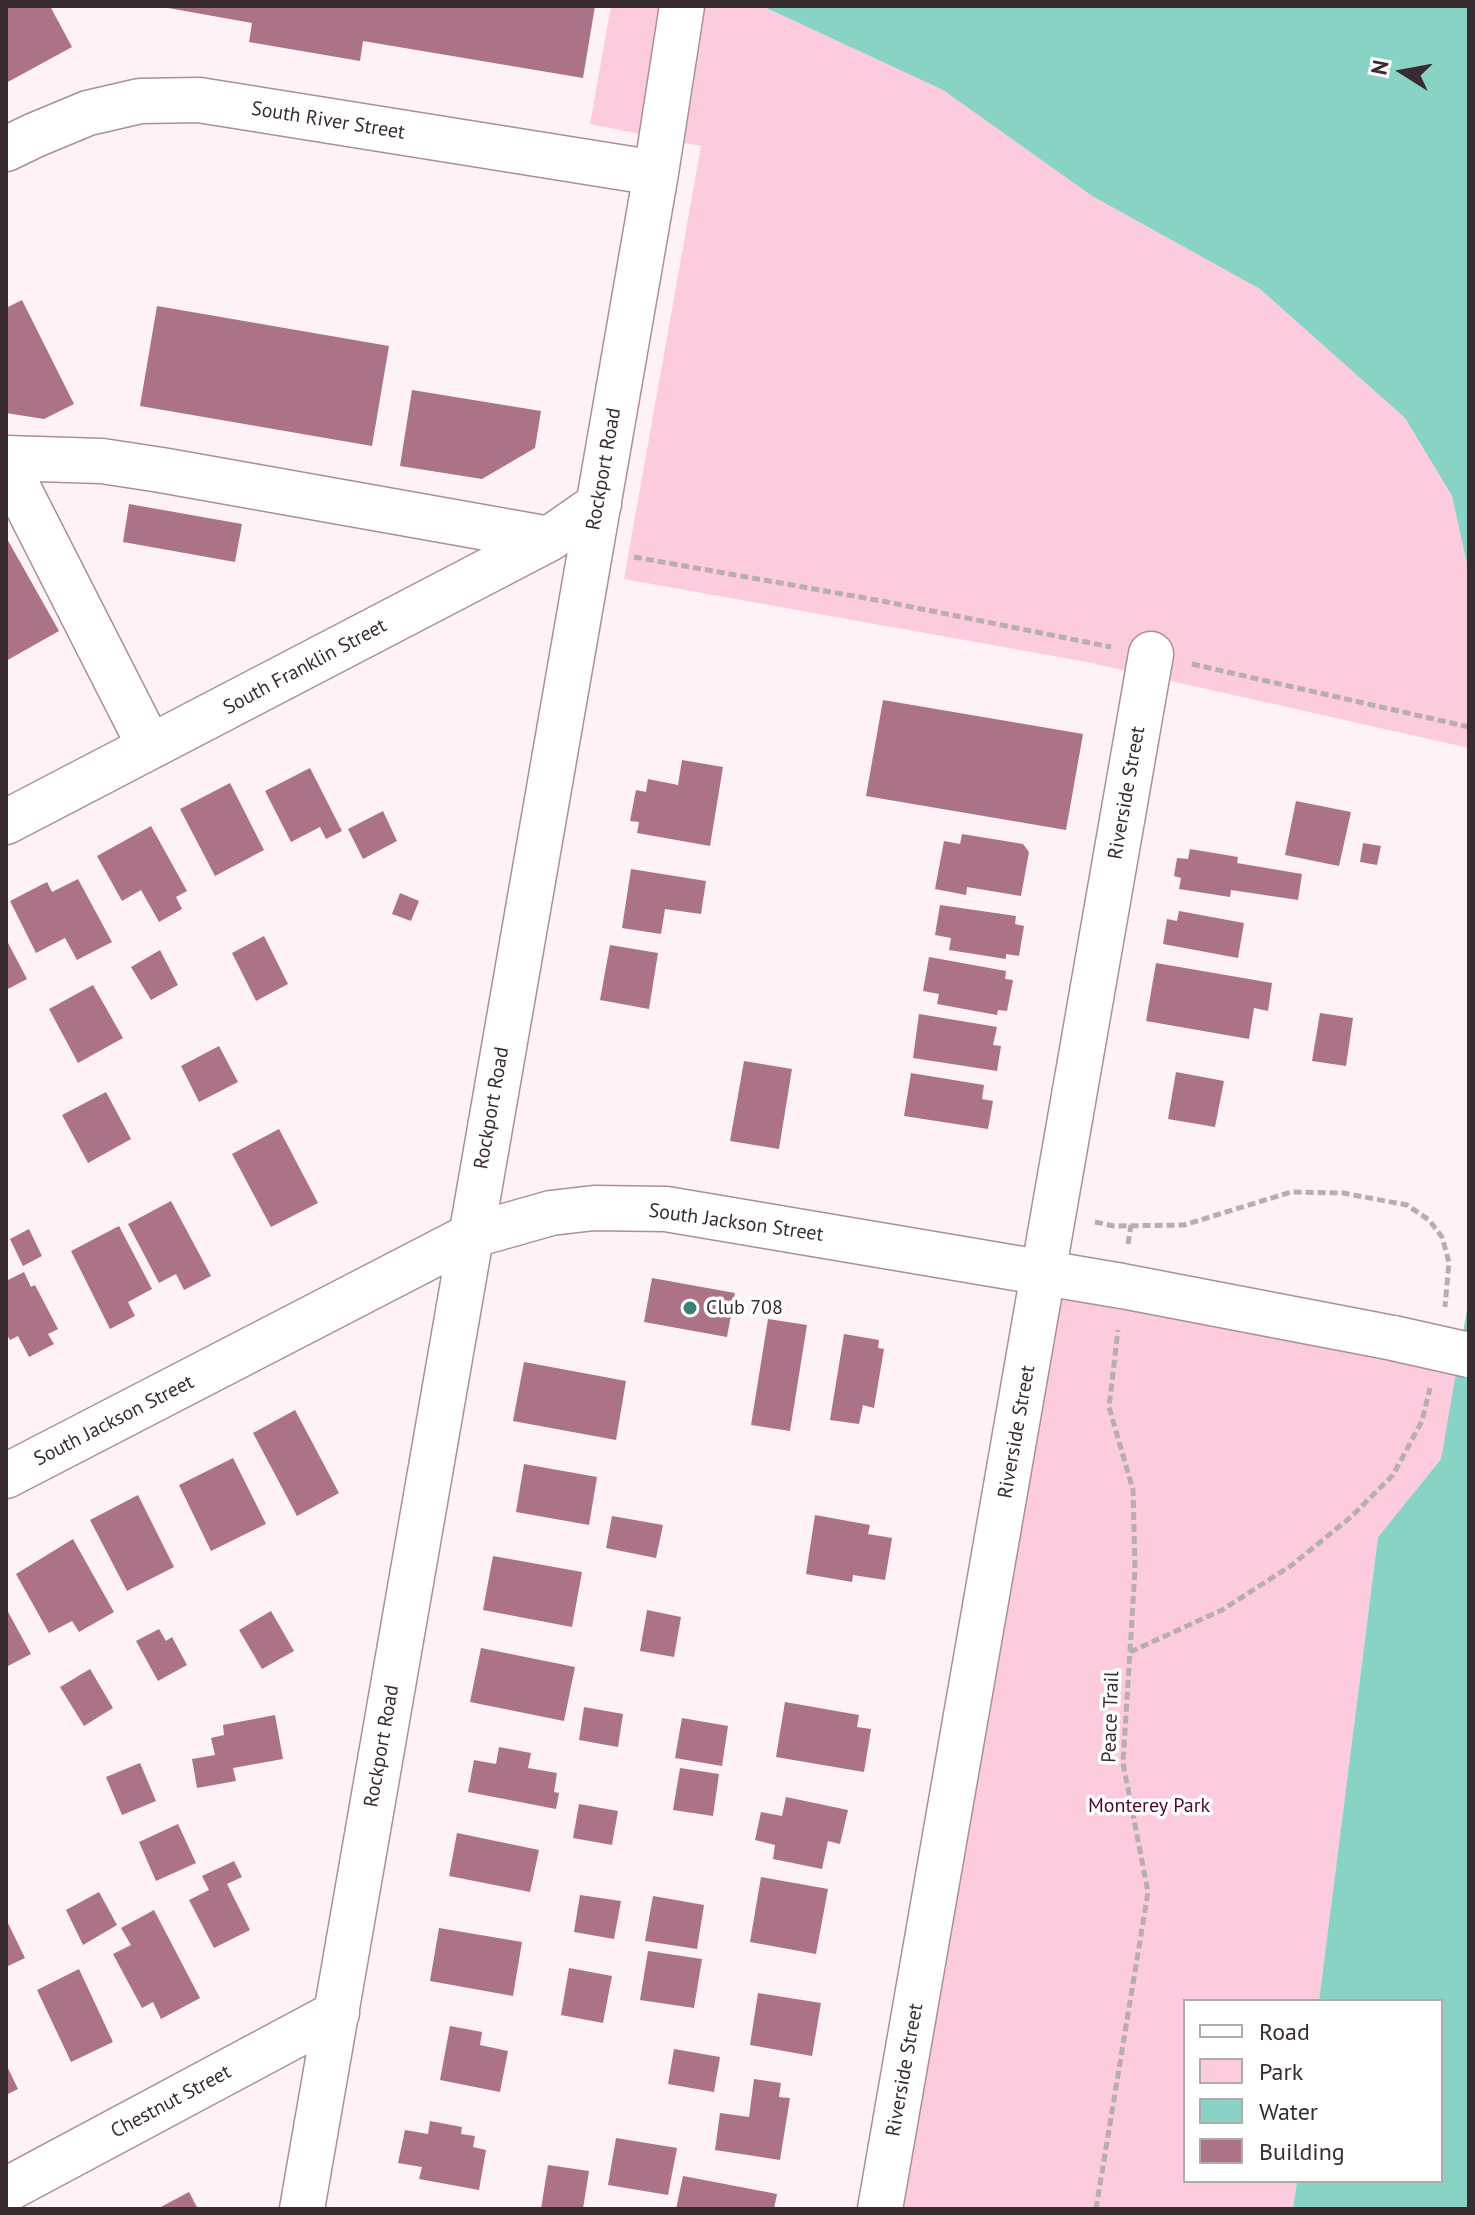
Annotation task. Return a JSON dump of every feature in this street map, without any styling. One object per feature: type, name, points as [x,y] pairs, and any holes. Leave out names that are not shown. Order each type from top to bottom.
[{"type":"street","name":"Rockport Road","points":[[302,2209],[470,1236],[569,544],[599,504],[682,6]]},
{"type":"street","name":"South River Street","points":[[6,149],[88,113],[140,101],[199,100],[656,173]]},
{"type":"street","points":[[150,747],[6,461],[102,461],[569,544]]},
{"type":"street","name":"South Franklin Street","points":[[6,822],[150,747],[569,544]]},
{"type":"street","name":"Riverside Street","points":[[880,2209],[1151,654]]},
{"type":"street","name":"South Jackson Street","points":[[6,1476],[470,1236],[551,1213],[594,1208],[666,1209],[1045,1272],[1469,1355]]},
{"type":"street","name":"Chestnut Street","points":[[6,2190],[337,2013]]},
{"type":"path","points":[[569,544],[1151,654],[1469,727]]},
{"type":"path","name":"Peace Trail","points":[[1096,2209],[1148,1892],[1123,1763],[1135,1570],[1133,1490],[1109,1407],[1131,1225]]},
{"type":"green space","points":[[611,6],[762,6],[943,90],[1092,196],[1260,289],[1405,418],[1452,496],[1469,573],[1469,748],[1087,662],[624,579],[701,146],[590,124]]},
{"type":"green space","name":"Monterey Park","points":[[1045,1272],[1461,1353],[1441,1459],[1378,1537],[1319,1999],[1183,1999],[1183,2183],[1297,2183],[1293,2209],[880,2209]]},
{"type":"water","points":[[762,6],[1469,6],[1469,573],[1452,496],[1405,418],[1260,289],[1092,196],[943,90]]},
{"type":"water","points":[[1469,1298],[1469,2209],[1293,2209],[1297,2183],[1443,2183],[1443,1999],[1319,1999],[1378,1537],[1441,1459]]},
{"type":"building","points":[[6,6],[50,6],[72,47],[6,83]]},
{"type":"building","points":[[157,6],[595,6],[583,78],[363,41],[360,61],[249,42],[252,23]]},
{"type":"building","points":[[22,300],[74,404],[44,419],[6,413],[6,308]]},
{"type":"building","points":[[157,306],[389,346],[372,446],[140,406]]},
{"type":"building","points":[[412,390],[541,411],[535,448],[482,479],[400,466]]},
{"type":"building","points":[[129,504],[242,524],[235,562],[123,542]]},
{"type":"building","points":[[6,537],[59,631],[6,661]]},
{"type":"building","points":[[883,700],[1083,734],[1066,830],[866,796]]},
{"type":"building","points":[[682,760],[723,767],[710,846],[637,833],[639,822],[630,821],[636,790],[646,792],[648,779],[678,785]]},
{"type":"building","points":[[310,768],[342,831],[326,839],[320,827],[291,842],[265,791]]},
{"type":"building","points":[[230,783],[264,850],[215,876],[180,809]]},
{"type":"building","points":[[1296,801],[1351,812],[1339,866],[1285,855]]},
{"type":"building","points":[[383,811],[397,841],[363,859],[348,829]]},
{"type":"building","points":[[151,826],[187,891],[176,897],[182,909],[159,922],[141,890],[122,901],[97,856]]},
{"type":"building","points":[[962,834],[1023,844],[1029,852],[1021,896],[967,887],[966,895],[935,889],[944,841],[960,844]]},
{"type":"building","points":[[1363,843],[1381,846],[1377,865],[1360,862]]},
{"type":"building","points":[[1190,849],[1238,857],[1237,863],[1302,874],[1298,900],[1231,890],[1230,897],[1179,889],[1181,878],[1174,876],[1177,858],[1188,859]]},
{"type":"building","points":[[631,869],[706,881],[701,914],[665,909],[661,934],[622,928]]},
{"type":"building","points":[[78,879],[112,942],[77,960],[65,938],[36,953],[10,901],[47,882],[52,892]]},
{"type":"building","points":[[400,893],[419,901],[411,921],[392,914]]},
{"type":"building","points":[[940,905],[1016,916],[1015,924],[1024,926],[1019,956],[1006,954],[1006,959],[949,950],[951,938],[935,935]]},
{"type":"building","points":[[1179,911],[1244,923],[1238,958],[1163,944],[1167,919],[1177,921]]},
{"type":"building","points":[[264,936],[288,984],[256,1001],[232,953]]},
{"type":"building","points":[[6,939],[27,979],[6,990]]},
{"type":"building","points":[[610,945],[658,953],[649,1009],[600,1000]]},
{"type":"building","points":[[160,950],[178,985],[151,1000],[131,967]]},
{"type":"building","points":[[929,957],[1006,971],[1005,979],[1013,980],[1007,1011],[998,1010],[997,1015],[937,1004],[939,994],[923,991]]},
{"type":"building","points":[[1156,963],[1272,983],[1268,1011],[1254,1008],[1249,1039],[1146,1021]]},
{"type":"building","points":[[93,985],[123,1038],[78,1063],[49,1009]]},
{"type":"building","points":[[1320,1013],[1353,1018],[1346,1066],[1312,1061]]},
{"type":"building","points":[[919,1014],[997,1027],[993,1045],[1001,1046],[997,1071],[913,1058]]},
{"type":"building","points":[[219,1046],[238,1082],[199,1102],[181,1066]]},
{"type":"building","points":[[744,1061],[792,1069],[779,1149],[730,1141]]},
{"type":"building","points":[[1176,1072],[1224,1081],[1215,1127],[1168,1119]]},
{"type":"building","points":[[911,1073],[984,1085],[982,1099],[993,1101],[988,1129],[904,1116]]},
{"type":"building","points":[[106,1092],[131,1139],[88,1163],[62,1115]]},
{"type":"building","points":[[279,1129],[318,1203],[271,1227],[232,1154]]},
{"type":"building","points":[[171,1201],[211,1276],[184,1290],[176,1274],[159,1283],[128,1224]]},
{"type":"building","points":[[119,1226],[152,1289],[128,1302],[135,1316],[110,1329],[71,1251]]},
{"type":"building","points":[[29,1229],[42,1256],[23,1266],[10,1239]]},
{"type":"building","points":[[24,1272],[31,1287],[35,1285],[58,1329],[48,1334],[54,1344],[29,1357],[18,1336],[10,1340],[6,1333],[6,1281]]},
{"type":"building","name":"Club 708","points":[[652,1278],[735,1293],[727,1337],[644,1322]]},
{"type":"building","points":[[768,1319],[807,1325],[790,1431],[751,1425]]},
{"type":"building","points":[[844,1334],[879,1340],[878,1348],[884,1349],[874,1408],[863,1405],[859,1424],[830,1420]]},
{"type":"building","points":[[524,1362],[626,1381],[616,1440],[513,1421]]},
{"type":"building","points":[[295,1410],[339,1493],[297,1516],[253,1433]]},
{"type":"building","points":[[233,1458],[266,1524],[211,1551],[179,1485]]},
{"type":"building","points":[[524,1464],[597,1477],[589,1525],[516,1512]]},
{"type":"building","points":[[138,1495],[174,1567],[127,1591],[90,1520]]},
{"type":"building","points":[[815,1515],[870,1525],[868,1534],[892,1538],[885,1580],[853,1575],[852,1582],[806,1574]]},
{"type":"building","points":[[612,1516],[663,1525],[656,1558],[606,1548]]},
{"type":"building","points":[[73,1539],[114,1612],[79,1632],[72,1621],[49,1633],[16,1574]]},
{"type":"building","points":[[493,1556],[582,1572],[572,1627],[483,1610]]},
{"type":"building","points":[[6,1608],[31,1654],[6,1667]]},
{"type":"building","points":[[647,1610],[681,1617],[674,1657],[640,1651]]},
{"type":"building","points":[[271,1611],[294,1651],[262,1669],[239,1630]]},
{"type":"building","points":[[159,1629],[166,1641],[172,1637],[187,1665],[158,1681],[136,1641]]},
{"type":"building","points":[[481,1648],[575,1667],[564,1721],[470,1702]]},
{"type":"building","points":[[90,1669],[113,1708],[84,1726],[60,1687]]},
{"type":"building","points":[[785,1702],[859,1715],[857,1727],[871,1729],[864,1772],[776,1757]]},
{"type":"building","points":[[584,1707],[623,1714],[618,1747],[579,1740]]},
{"type":"building","points":[[275,1715],[283,1759],[233,1768],[236,1781],[197,1788],[192,1759],[215,1755],[211,1738],[224,1735],[223,1725]]},
{"type":"building","points":[[682,1718],[728,1726],[722,1766],[675,1758]]},
{"type":"building","points":[[499,1747],[531,1753],[528,1768],[557,1773],[554,1792],[559,1793],[556,1809],[468,1792],[474,1760],[496,1764]]},
{"type":"building","points":[[140,1763],[156,1801],[122,1815],[106,1777]]},
{"type":"building","points":[[680,1768],[719,1774],[713,1816],[673,1810]]},
{"type":"building","points":[[786,1797],[848,1810],[840,1844],[828,1841],[822,1869],[773,1859],[775,1845],[755,1840],[761,1812],[782,1816]]},
{"type":"building","points":[[579,1804],[618,1811],[612,1845],[573,1838]]},
{"type":"building","points":[[178,1824],[196,1863],[156,1881],[139,1842]]},
{"type":"building","points":[[457,1833],[539,1850],[530,1892],[449,1876]]},
{"type":"building","points":[[234,1861],[242,1877],[227,1884],[250,1930],[214,1948],[189,1900],[209,1890],[202,1876]]},
{"type":"building","points":[[761,1877],[828,1889],[816,1954],[750,1942]]},
{"type":"building","points":[[99,1892],[117,1925],[83,1945],[66,1910]]},
{"type":"building","points":[[580,1895],[621,1901],[614,1939],[574,1932]]},
{"type":"building","points":[[653,1896],[704,1905],[697,1949],[645,1941]]},
{"type":"building","points":[[154,1910],[200,1998],[161,2019],[153,2002],[142,2008],[113,1954],[131,1945],[121,1928]]},
{"type":"building","points":[[6,1919],[25,1958],[6,1967]]},
{"type":"building","points":[[439,1928],[522,1942],[513,1996],[430,1981]]},
{"type":"building","points":[[648,1951],[702,1959],[694,2008],[640,2000]]},
{"type":"building","points":[[569,1968],[612,1976],[603,2023],[561,2015]]},
{"type":"building","points":[[79,1969],[113,2042],[71,2062],[37,1990]]},
{"type":"building","points":[[758,1993],[821,2003],[812,2056],[750,2045]]},
{"type":"building","points":[[450,2026],[482,2032],[480,2045],[508,2051],[500,2092],[440,2080]]},
{"type":"building","points":[[674,2049],[720,2057],[714,2092],[668,2084]]},
{"type":"building","points":[[6,2064],[18,2089],[6,2095]]},
{"type":"building","points":[[754,2079],[781,2083],[779,2097],[790,2098],[780,2160],[715,2150],[720,2113],[749,2117]]},
{"type":"building","points":[[430,2121],[462,2127],[461,2134],[475,2136],[473,2147],[486,2150],[479,2190],[419,2179],[422,2167],[398,2163],[405,2130],[428,2134]]},
{"type":"building","points":[[616,2138],[677,2148],[668,2195],[608,2185]]},
{"type":"building","points":[[548,2165],[589,2171],[583,2209],[541,2209]]},
{"type":"building","points":[[683,2176],[777,2194],[774,2209],[676,2209]]},
{"type":"building","points":[[189,2192],[198,2209],[157,2209]]},
{"type":"place","name":"Club 708","points":[[690,1308]]}]
